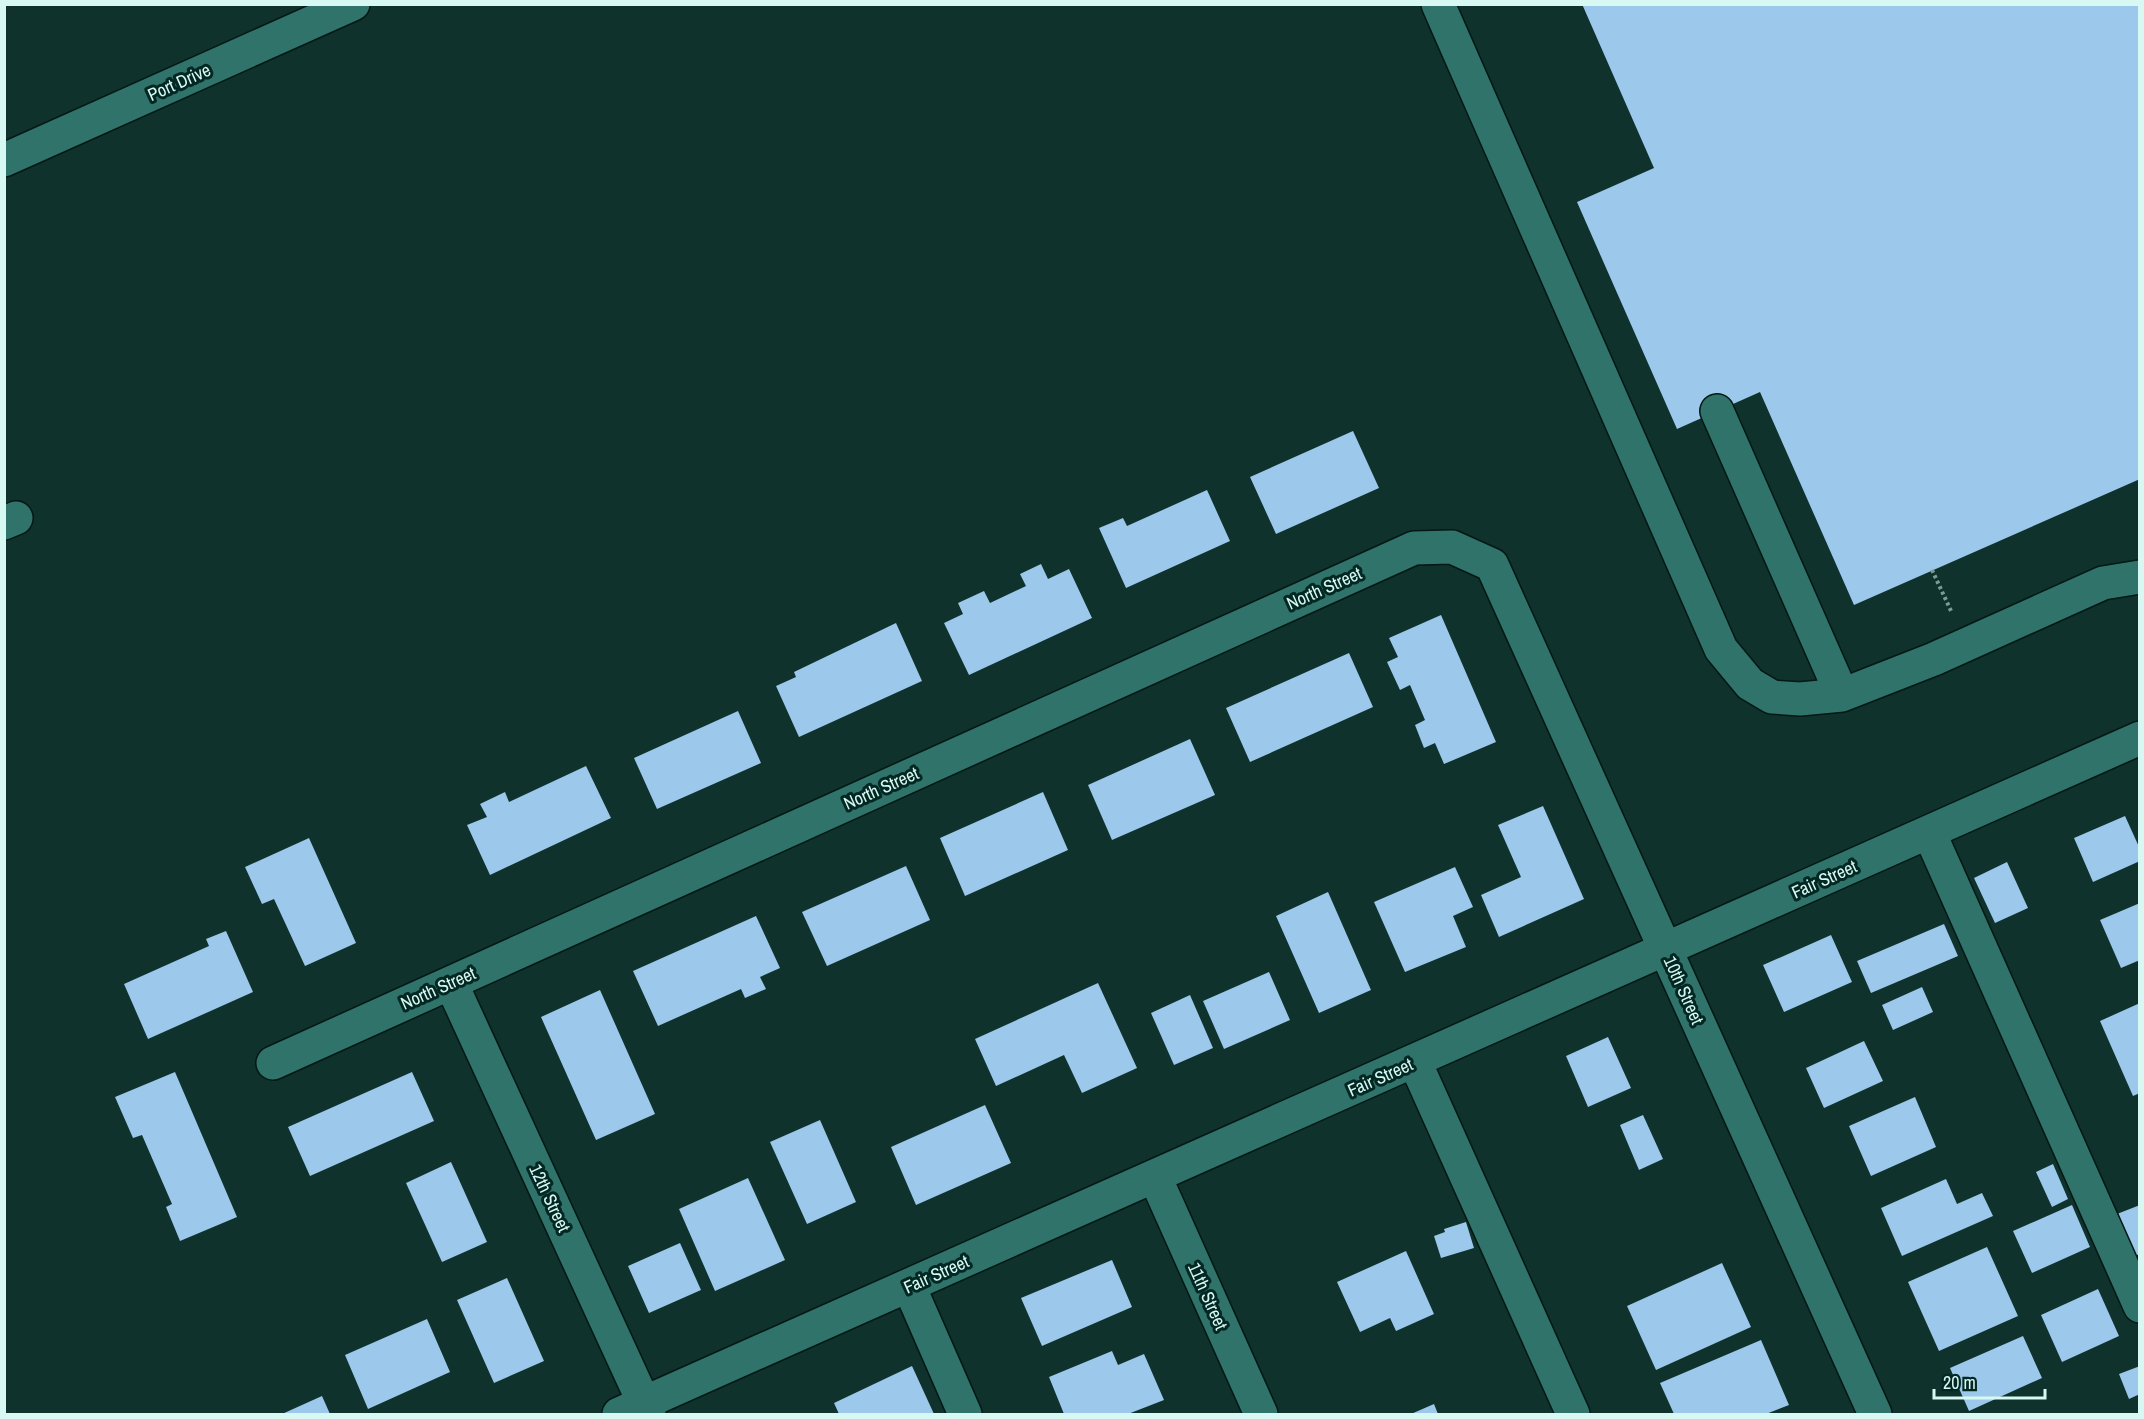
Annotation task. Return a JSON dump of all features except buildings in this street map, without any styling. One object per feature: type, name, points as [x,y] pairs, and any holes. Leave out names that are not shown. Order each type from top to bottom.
[{"type":"street","name":"Port Drive","points":[[4,160],[353,4]]},
{"type":"street","points":[[1438,4],[1721,649],[1750,684],[1772,697],[1800,699],[1842,695],[1934,659],[2103,583],[2139,577]]},
{"type":"street","points":[[1717,411],[1842,695]]},
{"type":"street","name":"North Street","points":[[273,1063],[1414,548],[1452,547],[1492,565]]},
{"type":"street","name":"10th Street","points":[[1492,565],[1875,1414]]},
{"type":"street","name":"Fair Street","points":[[638,1411],[909,1286],[2139,738]]},
{"type":"street","points":[[1929,832],[2139,1306]]},
{"type":"street","name":"12th Street","points":[[451,982],[638,1411]]},
{"type":"street","points":[[1415,1062],[1573,1414]]},
{"type":"street","name":"11th Street","points":[[1155,1177],[1261,1414]]},
{"type":"street","points":[[909,1286],[965,1414]]},
{"type":"path","points":[[1932,570],[1952,614]]}]
